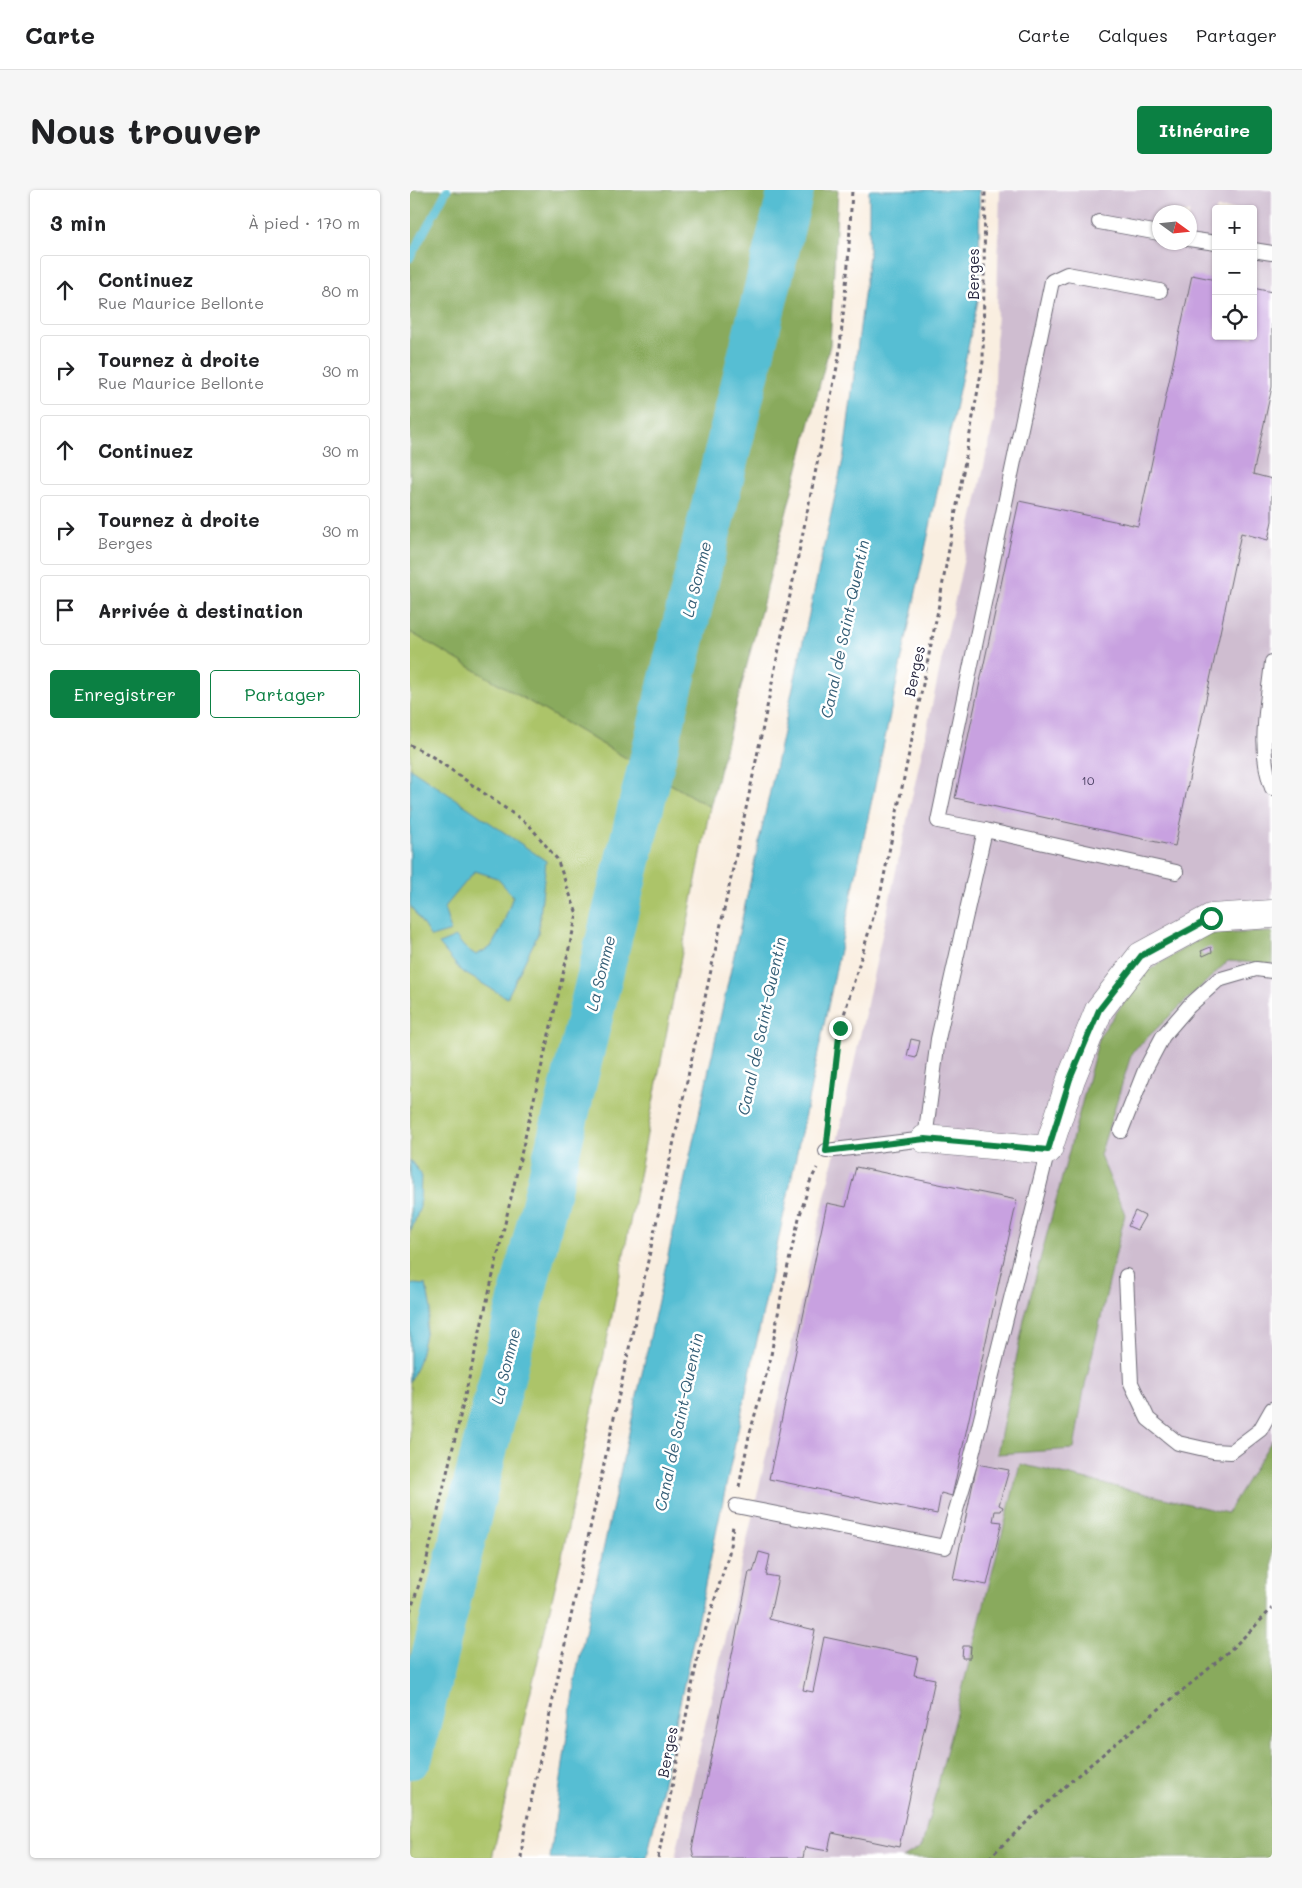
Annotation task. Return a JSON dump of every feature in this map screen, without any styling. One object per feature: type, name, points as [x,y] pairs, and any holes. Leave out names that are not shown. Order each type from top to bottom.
[{"type":"street","points":[[925,1139],[1048,1150],[1070,1079],[1099,1010],[1141,956],[1211,918],[1272,914]]},
{"type":"lane","points":[[1099,222],[1152,232]]},
{"type":"lane","points":[[1197,240],[1212,242]]},
{"type":"lane","points":[[1257,251],[1272,253]]},
{"type":"lane","points":[[1160,291],[1067,274],[1052,281],[938,821],[1176,872]]},
{"type":"lane","points":[[1272,662],[1265,731],[1267,775],[1272,788]]},
{"type":"lane","points":[[826,1151],[925,1139],[938,1039],[986,830]]},
{"type":"lane","points":[[1121,1131],[1145,1070],[1163,1036],[1188,1006],[1218,980],[1256,969],[1272,971]]},
{"type":"lane","points":[[736,1506],[945,1547],[970,1463],[1048,1150]]},
{"type":"lane","points":[[1126,1276],[1131,1383],[1148,1419],[1178,1443],[1213,1451],[1230,1452],[1260,1430],[1272,1409]]},
{"type":"path","points":[[521,1858],[523,1838],[750,790],[837,366],[848,264],[852,190]]},
{"type":"path","name":"Berges","points":[[658,1858],[699,1651],[729,1553],[749,1436],[770,1360],[782,1291],[799,1218],[810,1182],[826,1151],[840,1028],[881,891],[937,615],[983,362],[985,190]]},
{"type":"path","points":[[410,745],[430,755],[529,824],[557,858],[577,914],[426,1563],[410,1612]]},
{"type":"path","points":[[989,1858],[1094,1761],[1201,1676],[1249,1634],[1272,1608]]},
{"type":"shaded area","points":[[1000,190],[1272,190],[1272,1440],[1227,1513],[1020,1464],[922,1846],[903,1858],[675,1858],[832,1165],[994,420]]},
{"type":"green space","points":[[410,190],[838,190],[830,345],[710,807],[410,632]]},
{"type":"green space","points":[[410,632],[710,807],[613,1311],[561,1561],[492,1858],[410,1858]]},
{"type":"green space","points":[[1272,932],[1272,964],[1228,961],[1132,1052],[1100,1155],[1125,1214],[1084,1390],[1074,1449],[997,1454],[1024,1320],[1100,1035],[1146,972],[1207,934]]},
{"type":"green space","points":[[1272,1440],[1272,1858],[903,1858],[922,1846],[1020,1464],[1227,1513]]},
{"type":"water","name":"Canal de Saint-Quentin","points":[[869,190],[979,190],[980,291],[647,1858],[550,1858],[575,1678],[844,455],[869,255]]},
{"type":"water","points":[[410,768],[546,861],[538,934],[507,998],[461,971],[439,944],[456,937],[464,947],[476,955],[491,947],[502,927],[513,896],[497,878],[475,871],[444,908],[451,931],[431,937],[410,905]]},
{"type":"water","points":[[410,1160],[421,1174],[420,1207],[411,1231]]},
{"type":"water","points":[[413,1284],[426,1285],[431,1309],[419,1360],[410,1382],[410,1286]]},
{"type":"building","points":[[1192,275],[1212,279],[1212,340],[1257,340],[1257,289],[1272,292],[1272,387],[1253,474],[1272,479],[1272,521],[1268,540],[1241,533],[1175,846],[955,798],[1019,501],[1138,526]]},
{"type":"building","points":[[1211,947],[1212,952],[1203,956],[1201,951]]},
{"type":"building","points":[[911,1039],[920,1041],[916,1058],[907,1056]]},
{"type":"building","points":[[856,1167],[1017,1200],[952,1496],[941,1493],[937,1514],[769,1479],[827,1203],[846,1207]]},
{"type":"building","points":[[1135,1211],[1145,1216],[1137,1230],[1128,1226]]},
{"type":"building","points":[[977,1464],[1009,1470],[999,1505],[1003,1507],[1001,1511],[995,1511],[993,1521],[1002,1522],[987,1585],[953,1579]]},
{"type":"building","points":[[759,1552],[770,1555],[766,1575],[778,1577],[769,1619],[815,1630],[803,1690],[813,1692],[824,1637],[918,1657],[914,1675],[935,1679],[899,1847],[832,1833],[828,1851],[805,1847],[803,1858],[694,1858],[692,1849],[749,1572],[753,1572]]},
{"type":"building","points":[[963,1646],[971,1646],[970,1658],[962,1658]]},
{"type":"waterway","points":[[410,258],[447,190]]},
{"type":"waterway","name":"La Somme","points":[[410,1756],[791,190]]},
{"type":"route","points":[[840,1028],[826,1151],[925,1139],[1048,1150],[1070,1079],[1099,1010],[1141,956],[1211,918]]}]
